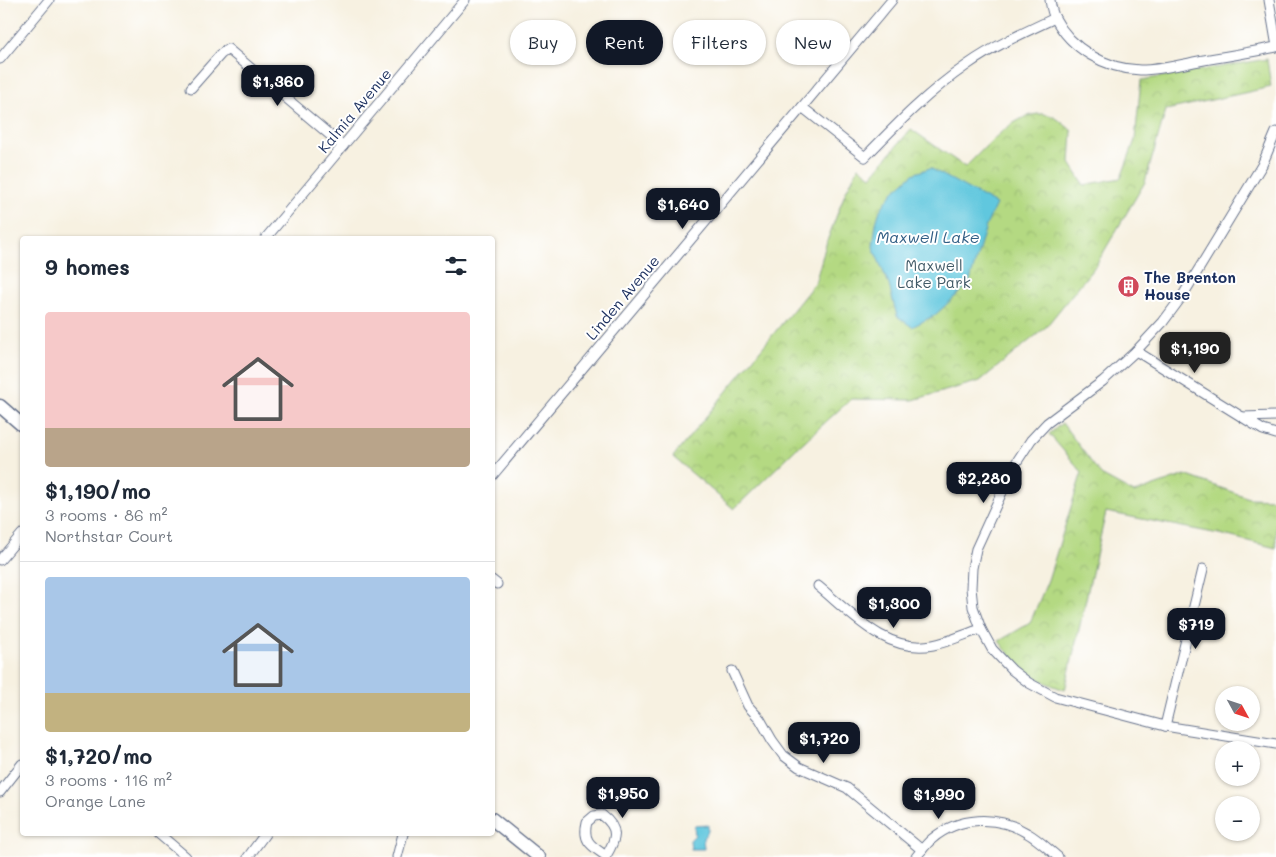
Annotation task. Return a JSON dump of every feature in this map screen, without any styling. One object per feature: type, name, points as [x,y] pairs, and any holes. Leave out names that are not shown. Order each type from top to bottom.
[{"type":"main road","points":[[0,406],[20,423]]},
{"type":"main road","points":[[495,821],[539,857]]},
{"type":"street","points":[[0,59],[49,0]]},
{"type":"street","name":"Kalmia Avenue","points":[[268,236],[465,0]]},
{"type":"street","name":"Linden Avenue","points":[[495,472],[892,0]]},
{"type":"street","points":[[1050,0],[1054,18],[1077,46],[1092,57],[1118,67],[1140,70],[1160,68],[1276,47]]},
{"type":"street","points":[[1269,0],[1276,41]]},
{"type":"street","points":[[802,107],[865,157],[929,94],[967,64],[1000,44],[1054,18]]},
{"type":"street","points":[[191,88],[220,54],[228,49],[343,146]]},
{"type":"street","points":[[1276,132],[1262,166],[1183,295],[1163,322],[1136,351],[1103,381],[1047,424],[1031,440],[1014,466],[976,549],[972,568],[971,588],[974,607],[981,629],[992,649],[1012,670],[1029,683],[1055,697],[1165,726],[1276,744]]},
{"type":"street","points":[[1136,351],[1263,430],[1276,434]]},
{"type":"street","points":[[1242,417],[1276,416]]},
{"type":"street","points":[[0,560],[20,536]]},
{"type":"street","points":[[1165,726],[1203,569]]},
{"type":"street","points":[[818,586],[868,628],[881,637],[896,643],[918,647],[934,645],[981,629]]},
{"type":"street","points":[[732,671],[748,706],[760,719],[783,755],[799,767],[847,788],[919,854],[930,840],[944,831],[962,823],[992,820],[1012,825],[1029,834],[1058,857]]},
{"type":"street","points":[[0,792],[20,767]]},
{"type":"street","points":[[161,836],[186,857]]},
{"type":"street","points":[[248,857],[264,836]]},
{"type":"street","points":[[397,857],[402,836]]},
{"type":"green space","name":"Maxwell Lake Park","points":[[1267,59],[1271,87],[1166,110],[1145,182],[1096,265],[1045,328],[980,381],[913,400],[851,399],[734,509],[673,457],[815,283],[827,241],[846,191],[859,167],[871,176],[911,129],[965,167],[992,140],[1014,123],[1025,117],[1037,114],[1049,115],[1072,131],[1070,163],[1084,185],[1121,178],[1135,140],[1141,80]]},
{"type":"green space","points":[[1062,423],[1101,475],[1134,493],[1185,475],[1249,498],[1276,499],[1276,548],[1224,535],[1106,512],[1065,690],[1044,682],[1028,672],[999,641],[1030,623],[1048,580],[1082,472],[1049,434]]},
{"type":"water","name":"Maxwell Lake","points":[[930,168],[996,204],[986,226],[969,284],[935,315],[912,327],[897,316],[889,285],[873,247],[876,223],[880,210],[893,192],[913,174]]},
{"type":"water","points":[[708,825],[708,831],[703,838],[704,849],[691,849],[690,840],[695,835],[694,826]]},
{"type":"place","name":"The Brenton House","points":[[1128,287]]}]
